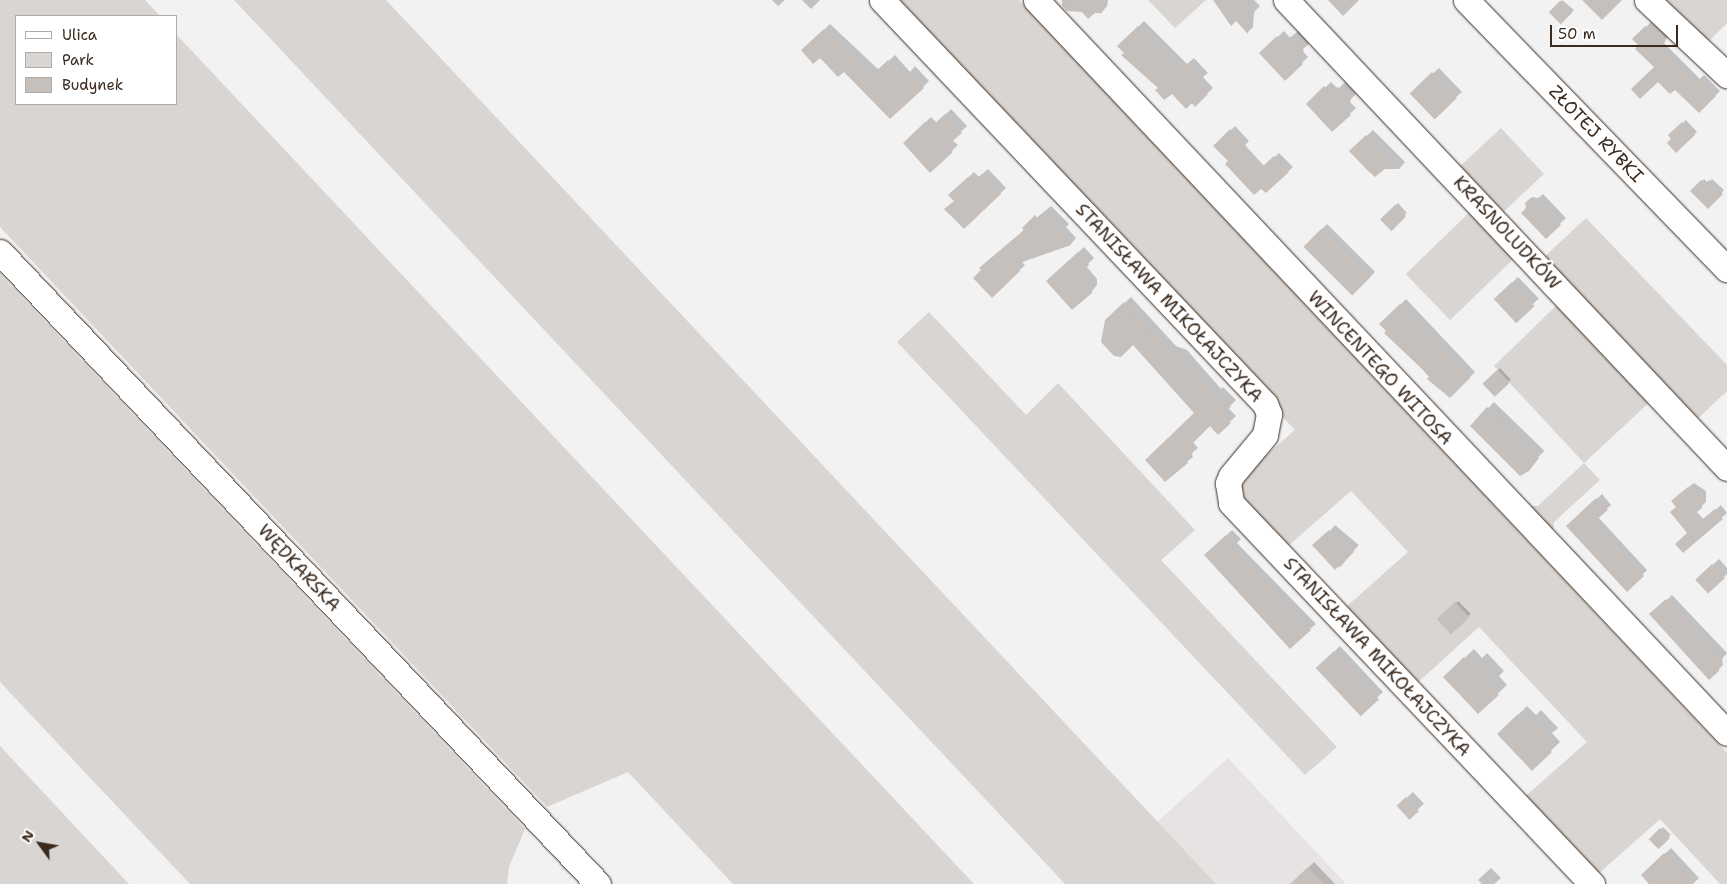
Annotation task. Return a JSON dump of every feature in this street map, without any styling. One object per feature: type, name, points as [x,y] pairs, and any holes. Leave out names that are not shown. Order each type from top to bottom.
[{"type":"street","name":"STANISŁAWA MIKOŁAJCZYKA","points":[[882,0],[1265,404],[1269,414],[1265,434],[1230,476],[1228,483],[1231,503],[1592,884]]},
{"type":"street","name":"WINCENTEGO WITOSA","points":[[1036,0],[1727,733]]},
{"type":"street","name":"KRASNOLUDKÓW","points":[[1286,0],[1727,468]]},
{"type":"street","name":"ZŁOTEJ RYBKI","points":[[1466,0],[1727,269]]},
{"type":"street","points":[[1647,0],[1727,75]]},
{"type":"street","name":"WĘDKARSKA","points":[[0,252],[598,884]]},
{"type":"shaded area","points":[[1228,758],[1346,884],[1216,884],[1157,822]]},
{"type":"green space","points":[[0,0],[145,0],[159,15],[15,15],[15,105],[178,105],[178,36],[974,884],[733,884],[628,772],[547,807],[0,227]]},
{"type":"green space","points":[[234,0],[386,0],[1216,884],[1065,884]]},
{"type":"green space","points":[[891,0],[1019,0],[1727,753],[1727,884],[1720,884],[1660,819],[1596,876],[1523,798],[1587,742],[1479,627],[1416,684],[1345,608],[1408,552],[1351,491],[1286,548],[1235,493],[1236,482],[1295,430]]},
{"type":"green space","points":[[1148,0],[1206,0],[1175,28]]},
{"type":"green space","points":[[1654,0],[1727,0],[1727,23],[1707,43]]},
{"type":"green space","points":[[1501,128],[1544,174],[1501,214],[1458,168]]},
{"type":"green space","points":[[1474,208],[1518,254],[1450,320],[1406,274]]},
{"type":"green space","points":[[1586,218],[1727,365],[1727,391],[1692,424],[1540,261]]},
{"type":"green space","points":[[0,274],[525,829],[509,867],[507,884],[190,884],[0,682]]},
{"type":"green space","points":[[1561,301],[1653,399],[1584,463],[1494,366]]},
{"type":"green space","points":[[929,312],[1026,415],[1058,383],[1195,530],[1161,560],[1337,747],[1305,775],[897,342]]},
{"type":"green space","points":[[1584,463],[1600,480],[1554,522],[1553,535],[1526,506],[1538,506]]},
{"type":"green space","points":[[0,746],[129,884],[0,884]]},
{"type":"building","points":[[1062,0],[1108,0],[1102,6],[1102,13],[1095,13],[1088,19],[1082,12],[1067,11],[1062,6]]},
{"type":"building","points":[[1213,0],[1242,0],[1255,13],[1248,19],[1248,34],[1236,21],[1231,26]]},
{"type":"building","points":[[1328,0],[1359,0],[1343,16]]},
{"type":"building","points":[[1582,0],[1622,0],[1602,20]]},
{"type":"building","points":[[1560,1],[1572,13],[1561,24],[1549,12]]},
{"type":"building","points":[[1138,26],[1180,69],[1187,63],[1203,80],[1198,84],[1208,94],[1195,107],[1192,103],[1186,109],[1172,94],[1164,100],[1155,90],[1158,88],[1121,55],[1124,53],[1117,46]]},
{"type":"building","points":[[1645,26],[1666,41],[1660,47],[1694,82],[1698,79],[1716,96],[1699,113],[1675,90],[1670,94],[1658,82],[1640,99],[1631,89],[1654,67],[1635,49],[1638,45],[1632,39]]},
{"type":"building","points":[[824,29],[872,75],[888,60],[903,76],[909,71],[924,88],[890,119],[844,72],[838,77],[820,58],[813,64],[801,50]]},
{"type":"building","points":[[1277,36],[1284,43],[1291,36],[1304,50],[1297,57],[1303,64],[1285,81],[1259,53]]},
{"type":"building","points":[[1432,72],[1457,98],[1435,119],[1410,94]]},
{"type":"building","points":[[1324,86],[1331,93],[1338,87],[1351,101],[1344,108],[1351,115],[1332,132],[1306,104]]},
{"type":"building","points":[[945,114],[962,133],[947,146],[953,152],[930,173],[903,143],[925,122],[930,128]]},
{"type":"building","points":[[1682,122],[1695,135],[1676,153],[1667,143],[1671,139],[1668,135]]},
{"type":"building","points":[[1230,129],[1246,146],[1241,151],[1259,170],[1274,156],[1289,172],[1266,193],[1261,189],[1254,195],[1225,164],[1228,161],[1213,146]]},
{"type":"building","points":[[1366,135],[1400,169],[1385,169],[1375,177],[1366,169],[1349,151]]},
{"type":"building","points":[[982,174],[1001,194],[964,229],[944,209],[954,201],[948,195],[968,177],[973,182]]},
{"type":"building","points":[[1701,180],[1705,184],[1709,180],[1723,194],[1708,209],[1690,191]]},
{"type":"building","points":[[1536,199],[1561,225],[1546,239],[1521,213],[1526,208],[1525,202],[1531,203]]},
{"type":"building","points":[[1395,205],[1406,216],[1391,231],[1380,220]]},
{"type":"building","points":[[1045,211],[1064,231],[1060,232],[1071,245],[1014,265],[1020,271],[992,298],[973,278],[981,270],[979,268],[1024,230],[1022,228],[1035,215],[1037,218]]},
{"type":"building","points":[[1321,229],[1370,278],[1352,295],[1303,247]]},
{"type":"building","points":[[1078,252],[1089,265],[1081,273],[1092,285],[1092,293],[1072,310],[1046,281]]},
{"type":"building","points":[[1512,282],[1535,306],[1516,323],[1494,299]]},
{"type":"building","points":[[1124,302],[1171,352],[1181,356],[1214,394],[1217,392],[1231,407],[1223,414],[1231,423],[1218,435],[1210,426],[1188,448],[1193,454],[1186,461],[1188,463],[1165,482],[1145,460],[1194,413],[1133,345],[1121,357],[1114,356],[1101,342],[1105,320]]},
{"type":"building","points":[[1400,304],[1470,378],[1450,398],[1427,379],[1429,377],[1423,370],[1384,333],[1386,331],[1379,324]]},
{"type":"building","points":[[1497,370],[1509,383],[1495,397],[1482,384]]},
{"type":"building","points":[[1487,407],[1539,458],[1529,471],[1520,476],[1470,426]]},
{"type":"building","points":[[1688,487],[1702,495],[1702,508],[1692,516],[1698,523],[1715,509],[1723,519],[1683,553],[1675,544],[1687,533],[1670,512],[1676,507],[1671,501]]},
{"type":"building","points":[[1596,498],[1608,510],[1594,522],[1644,576],[1627,592],[1566,526]]},
{"type":"building","points":[[1329,530],[1354,552],[1335,570],[1312,545]]},
{"type":"building","points":[[1226,535],[1236,546],[1232,549],[1311,630],[1290,649],[1204,555]]},
{"type":"building","points":[[1712,564],[1725,578],[1708,594],[1695,580]]},
{"type":"building","points":[[1666,599],[1723,660],[1717,665],[1719,671],[1709,680],[1649,614]]},
{"type":"building","points":[[1455,602],[1469,617],[1451,634],[1437,619]]},
{"type":"building","points":[[1334,651],[1379,699],[1361,716],[1316,668]]},
{"type":"building","points":[[1464,657],[1472,666],[1478,661],[1496,681],[1490,686],[1499,695],[1478,714],[1443,677]]},
{"type":"building","points":[[1518,714],[1526,723],[1531,718],[1549,738],[1544,743],[1552,752],[1532,771],[1497,734]]},
{"type":"building","points":[[1406,797],[1419,811],[1409,820],[1396,806]]},
{"type":"building","points":[[1660,828],[1670,838],[1659,849],[1649,839]]},
{"type":"building","points":[[1664,853],[1694,884],[1649,884],[1641,875]]},
{"type":"building","points":[[1308,867],[1324,884],[1290,884]]}]
